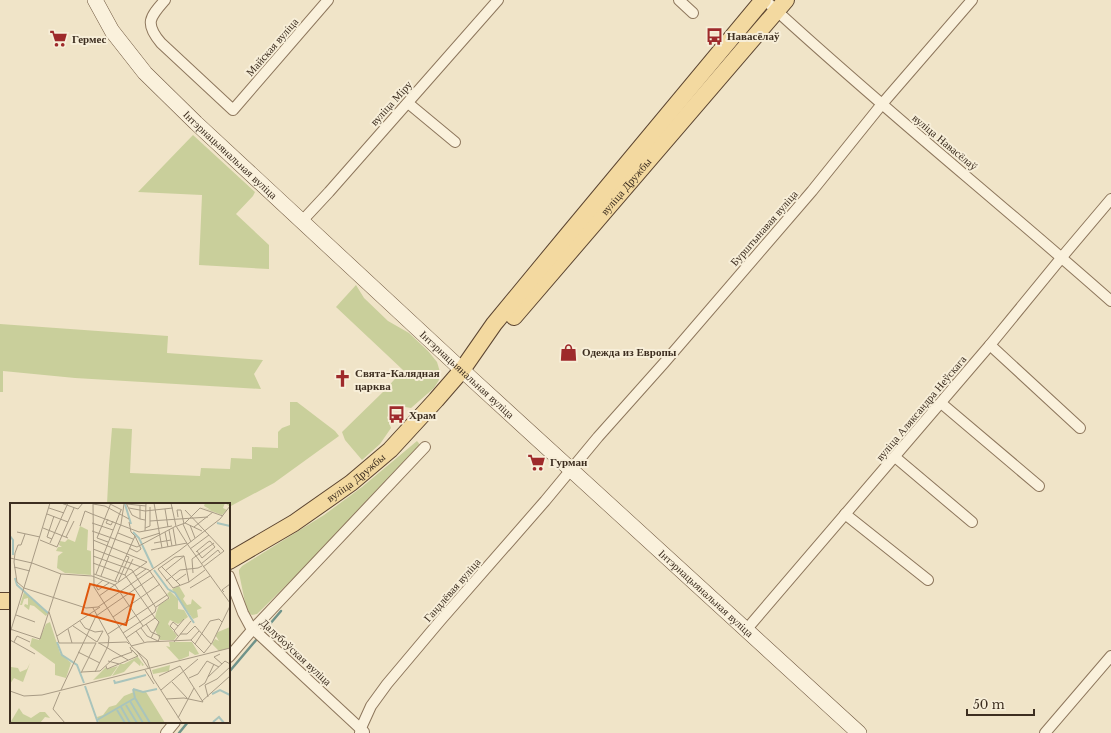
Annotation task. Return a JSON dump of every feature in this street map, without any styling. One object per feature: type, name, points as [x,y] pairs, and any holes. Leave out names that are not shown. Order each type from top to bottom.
[{"type":"main road","name":"Інтэрнацыянальная вуліца","points":[[95,0],[112,31],[144,73],[201,128],[462,370],[859,733]]},
{"type":"main road","points":[[717,81],[735,52],[766,14],[768,9],[764,0]]},
{"type":"main road","name":"вуліца Дружбы","points":[[462,370],[494,324],[764,0]]},
{"type":"main road","name":"вуліца Дружбы","points":[[230,560],[294,523],[351,484],[390,450],[462,370],[502,331],[717,81],[779,4]]},
{"type":"street","name":"Майская вуліца","points":[[165,0],[152,15],[151,24],[154,34],[161,43],[233,110],[328,0]]},
{"type":"street","name":"вуліца Міру","points":[[302,221],[498,0]]},
{"type":"street","points":[[679,0],[693,13]]},
{"type":"street","name":"вуліца Навасёлаў","points":[[764,0],[779,4],[882,104],[1062,257],[1111,301]]},
{"type":"street","name":"Бурштынавая вуліца","points":[[571,469],[812,191],[882,104],[972,0]]},
{"type":"street","points":[[408,103],[455,142]]},
{"type":"street","name":"вуліца Аляксандра Неўскага","points":[[746,630],[941,403],[1111,199]]},
{"type":"street","points":[[990,345],[1080,428]]},
{"type":"street","points":[[941,403],[1039,486]]},
{"type":"street","points":[[230,656],[253,629],[425,447]]},
{"type":"street","points":[[895,457],[972,522]]},
{"type":"street","name":"Гандлёвая вуліца","points":[[362,732],[371,706],[387,684],[571,469]]},
{"type":"street","points":[[845,514],[928,580]]},
{"type":"street","name":"Далубоўская вуліца","points":[[230,579],[243,613],[250,626],[362,732]]},
{"type":"street","points":[[1045,733],[1111,656]]},
{"type":"street","points":[[166,733],[174,723]]},
{"type":"green space","points":[[193,135],[255,192],[236,214],[269,245],[269,269],[199,265],[202,195],[138,192]]},
{"type":"green space","points":[[356,285],[364,298],[388,321],[409,333],[428,351],[437,362],[440,372],[439,380],[434,388],[411,408],[399,406],[387,417],[391,428],[380,444],[362,460],[345,440],[342,432],[403,370],[336,307]]},
{"type":"green space","points":[[0,324],[168,336],[167,353],[263,360],[254,374],[261,389],[75,378],[3,371],[3,392],[0,392]]},
{"type":"green space","points":[[290,402],[297,402],[335,431],[339,436],[274,483],[230,506],[230,503],[107,503],[112,428],[132,429],[130,473],[200,476],[201,468],[230,469],[231,458],[252,459],[252,447],[278,448],[278,432],[282,428],[290,425]]},
{"type":"green space","points":[[417,441],[422,447],[328,544],[257,614],[252,615],[247,612],[239,573],[242,566],[324,515],[362,487]]},
{"type":"waterway","points":[[264,631],[281,611]]},
{"type":"waterway","points":[[230,671],[257,639]]},
{"type":"waterway","points":[[179,733],[187,723]]},
{"type":"place","name":"Навасёлаў","points":[[714,36]]},
{"type":"place","name":"Гермес","points":[[59,39]]},
{"type":"place","name":"Одежда из Европы","points":[[569,352]]},
{"type":"place","name":"Свята-Калядная царква","points":[[342,379]]},
{"type":"place","name":"Храм","points":[[396,415]]},
{"type":"place","name":"Гурман","points":[[537,462]]}]
